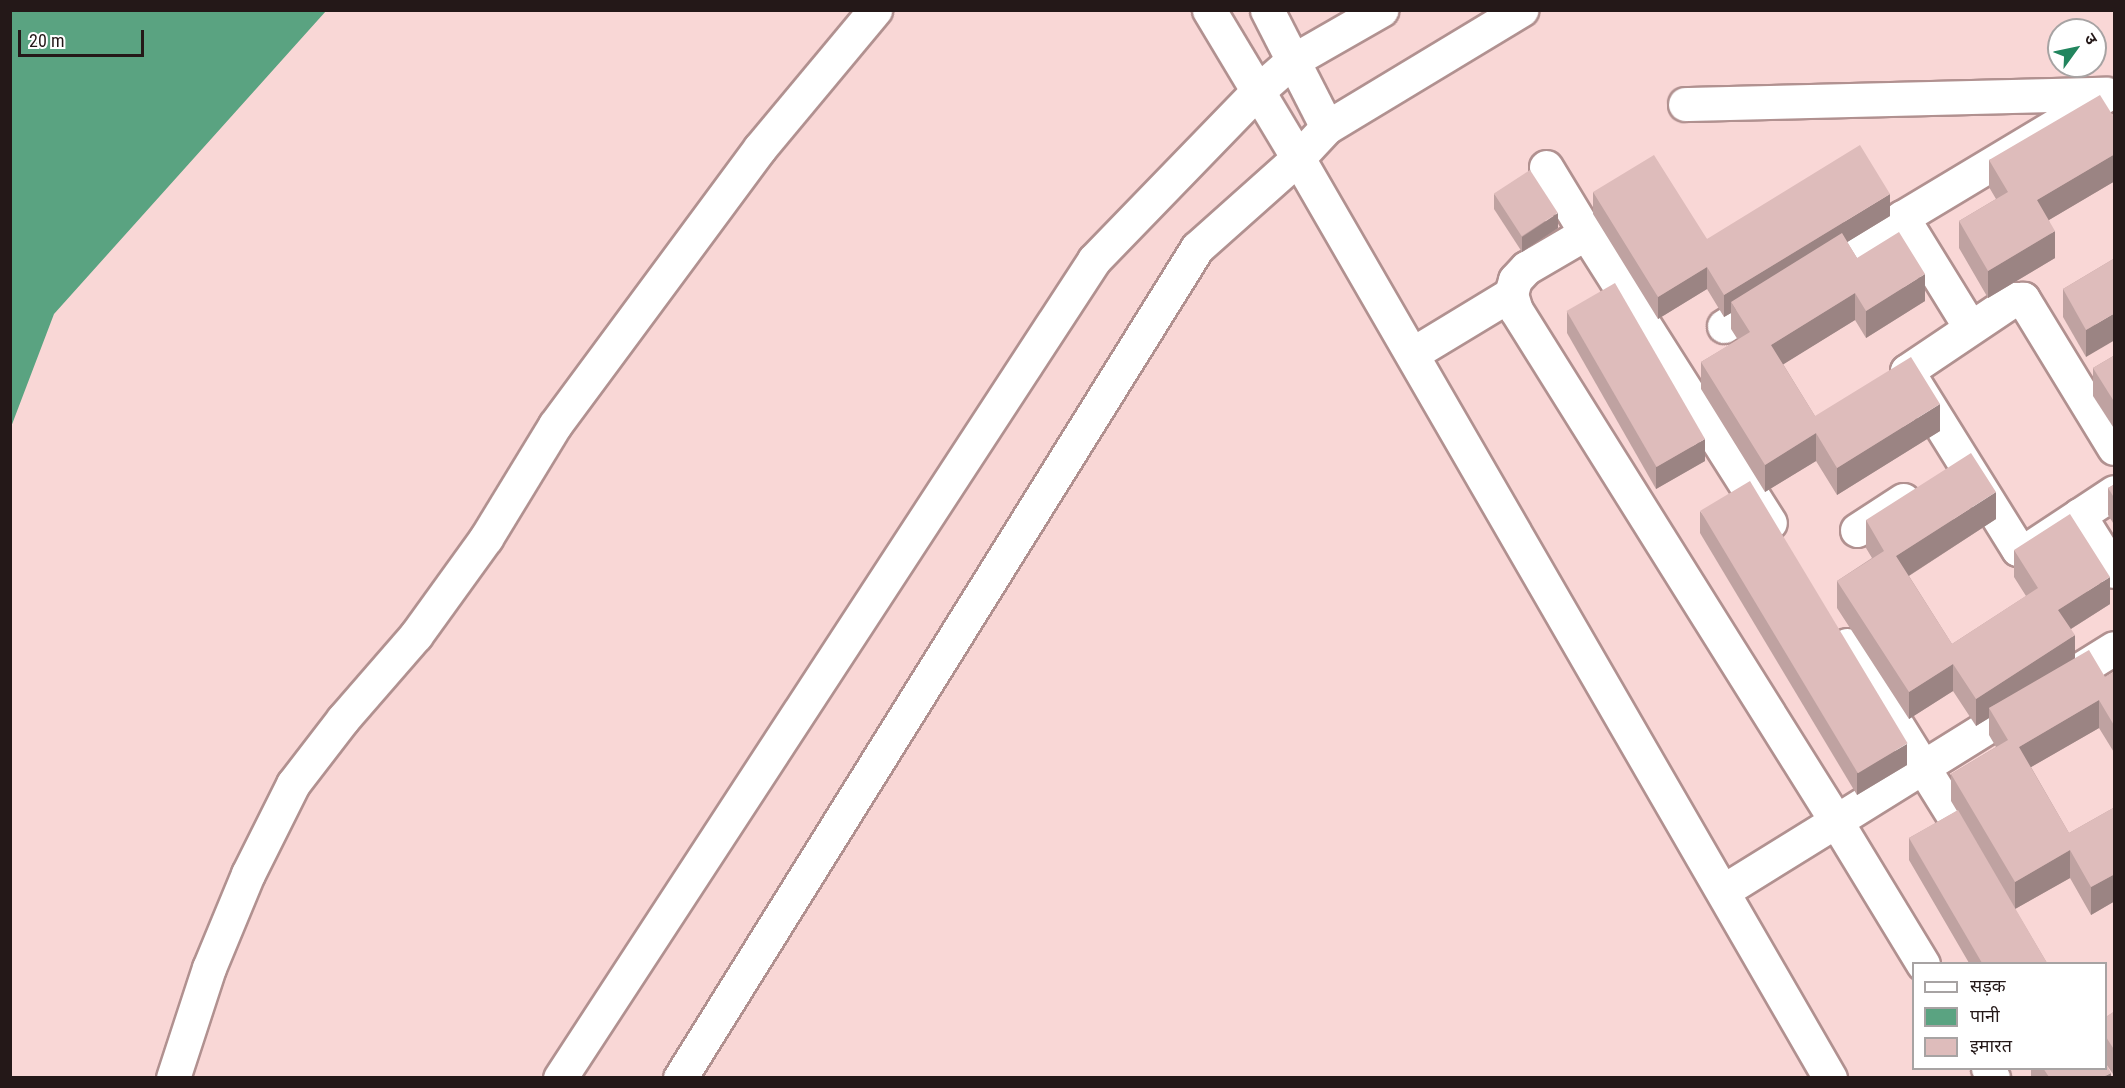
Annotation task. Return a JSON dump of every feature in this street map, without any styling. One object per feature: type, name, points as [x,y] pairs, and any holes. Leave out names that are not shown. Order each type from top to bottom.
[{"type":"street","points":[[173,1077],[209,968],[243,884],[293,784],[344,719],[416,635],[486,538],[555,425],[760,148],[875,10]]},
{"type":"street","points":[[1209,10],[1299,158],[1830,1077]]},
{"type":"street","points":[[1267,10],[1327,127]]},
{"type":"street","points":[[560,1077],[1094,260],[1259,90],[1292,61],[1381,10]]},
{"type":"street","points":[[680,1077],[1197,248],[1299,158],[1327,127],[1521,10]]},
{"type":"street","points":[[1685,104],[2111,94]]},
{"type":"street","points":[[1724,326],[1902,217],[2111,94]]},
{"type":"street","points":[[1546,167],[1784,545]]},
{"type":"street","points":[[1902,217],[1970,327]]},
{"type":"street","points":[[1587,233],[1526,268],[1515,280],[1511,294],[1516,310],[1922,962]]},
{"type":"street","points":[[1412,354],[1511,294]]},
{"type":"street","points":[[2115,448],[2092,380],[2024,299],[2014,299],[1907,371],[2018,549],[2028,549],[2115,492]]},
{"type":"street","points":[[1857,530],[1963,462]]},
{"type":"street","points":[[2079,515],[2115,571]]},
{"type":"street","points":[[1828,616],[1924,767],[1989,875]]},
{"type":"street","points":[[1723,891],[2115,648]]},
{"type":"water","points":[[11,10],[326,11],[54,314],[11,427]]},
{"type":"building","points":[[2100,95],[2115,119],[2115,154],[2037,200],[2055,231],[1988,271],[1959,221],[2008,192],[1989,160]]},
{"type":"building","points":[[1860,145],[1890,194],[1724,295],[1707,267],[1658,297],[1593,192],[1654,155],[1707,239]]},
{"type":"building","points":[[1530,170],[1558,213],[1522,236],[1494,193]]},
{"type":"building","points":[[1899,232],[1925,274],[1866,311],[1855,293],[1771,345],[1815,416],[1911,357],[1940,404],[1837,468],[1816,433],[1765,465],[1701,362],[1750,332],[1731,302],[1842,233],[1857,258]]},
{"type":"building","points":[[2115,258],[2115,313],[2086,330],[2063,289]]},
{"type":"building","points":[[1615,283],[1705,439],[1657,467],[1567,311]]},
{"type":"building","points":[[2115,355],[2115,403],[2093,368]]},
{"type":"building","points":[[1971,453],[1996,492],[1896,556],[1952,644],[2038,588],[2014,550],[2070,514],[2110,577],[2058,610],[2075,635],[1976,699],[1953,664],[1909,692],[1837,581],[1884,551],[1866,520]]},
{"type":"building","points":[[1750,481],[1908,743],[1858,773],[1700,511]]},
{"type":"building","points":[[2115,484],[2115,499],[2108,488]]},
{"type":"building","points":[[2089,650],[2105,677],[2115,672],[2115,727],[2099,700],[2019,747],[2069,833],[2115,807],[2115,874],[2091,887],[2070,850],[2015,882],[1951,774],[2008,740],[1989,708]]},
{"type":"building","points":[[1958,810],[2046,962],[1981,962],[1909,838]]},
{"type":"building","points":[[2115,1011],[2115,1051],[2107,1039],[2107,1016]]},
{"type":"building","points":[[2107,1066],[2111,1073],[2103,1077],[2049,1077],[2044,1070],[2107,1070]]}]
